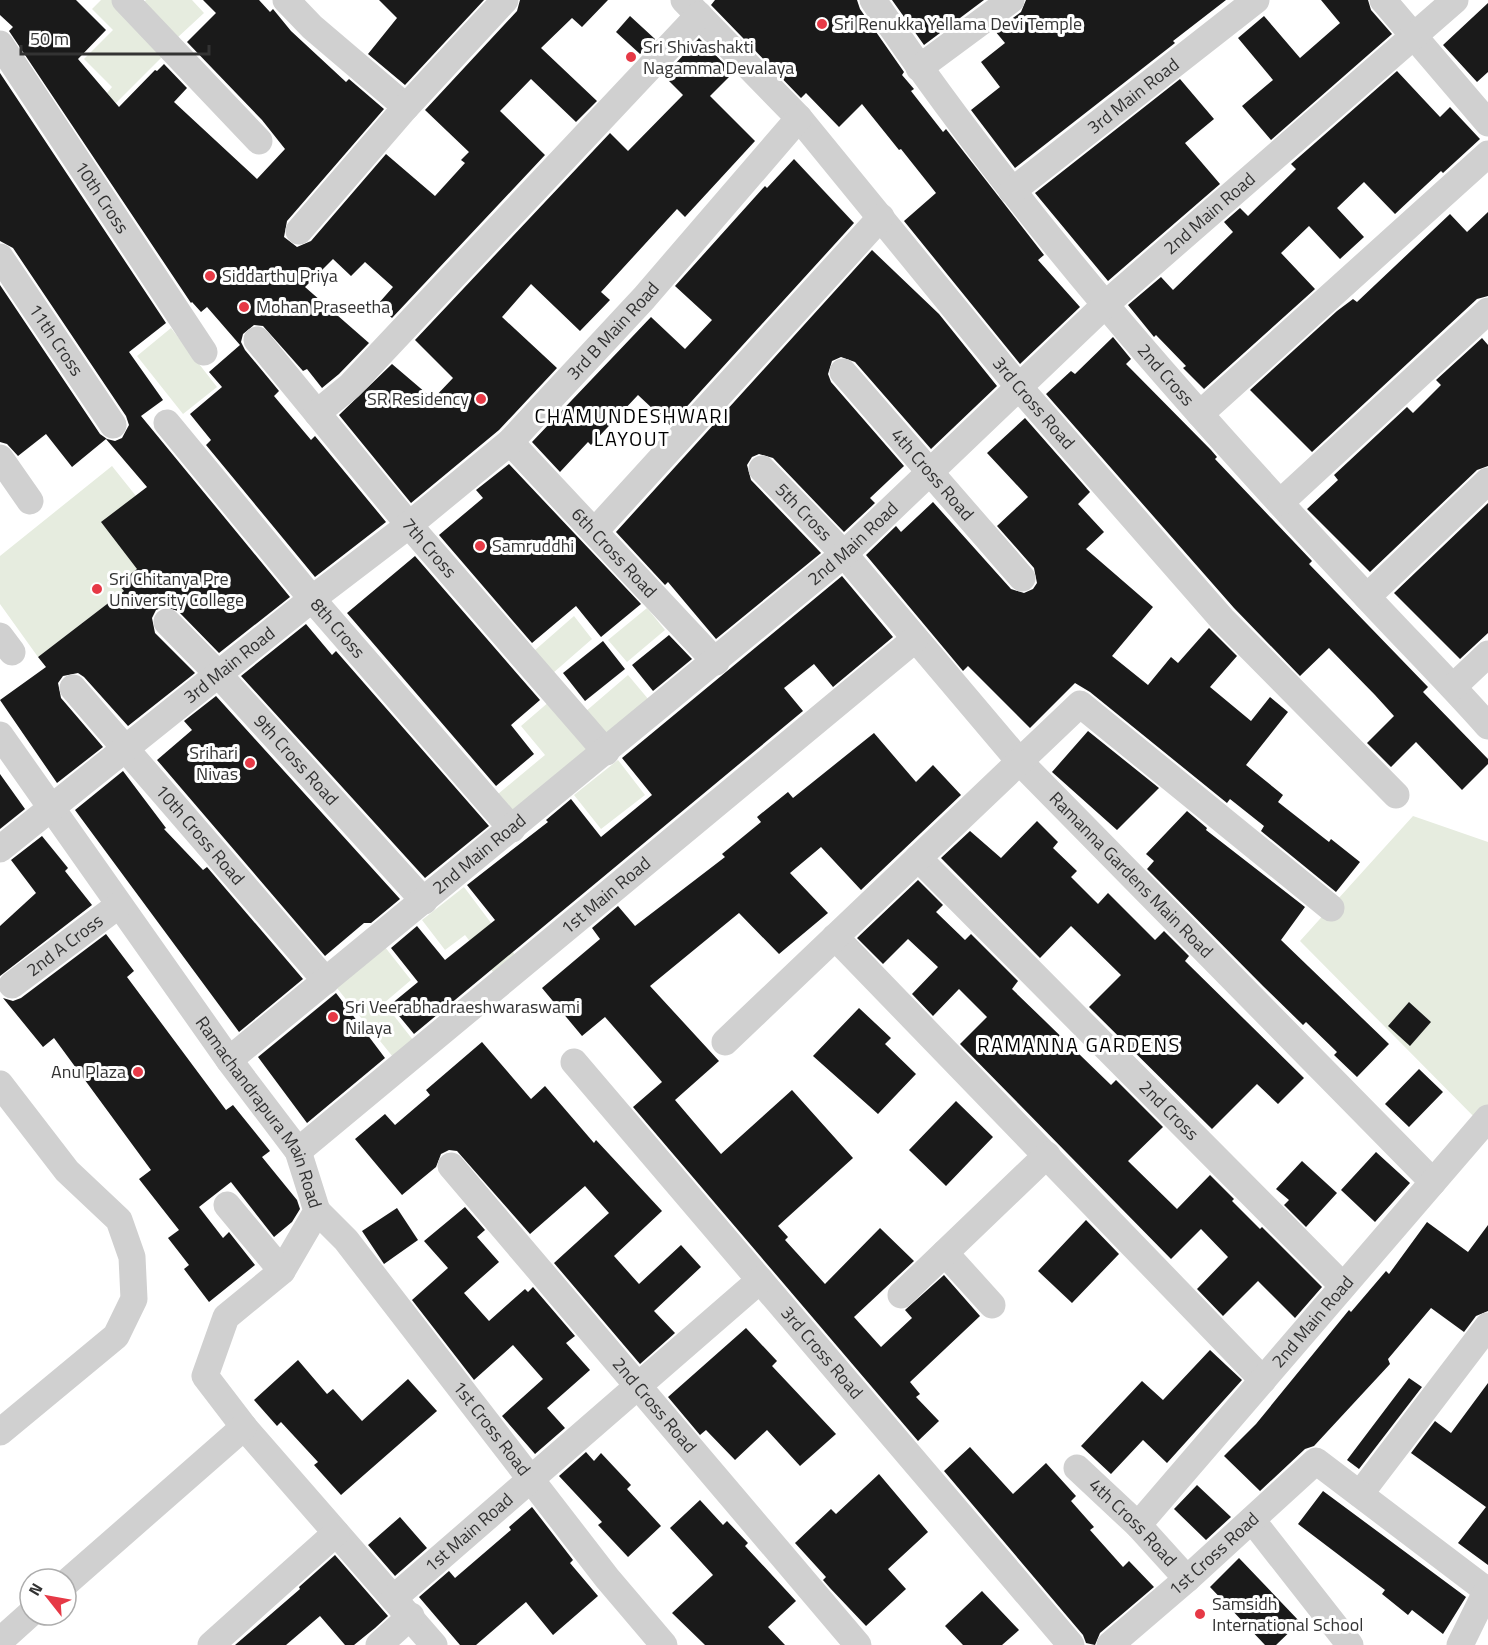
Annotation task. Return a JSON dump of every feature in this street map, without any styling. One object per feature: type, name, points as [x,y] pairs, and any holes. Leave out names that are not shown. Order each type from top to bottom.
[{"type":"street","points":[[124,0],[259,141]]},
{"type":"street","points":[[286,0],[312,27],[406,107]]},
{"type":"street","points":[[299,231],[406,107],[506,0]]},
{"type":"street","name":"2nd Cross","points":[[873,0],[919,68],[1012,191],[1200,414],[1488,726]]},
{"type":"street","points":[[919,68],[1011,0]]},
{"type":"street","name":"3rd Main Road","points":[[1012,191],[1256,0]]},
{"type":"street","points":[[1383,0],[1488,123]]},
{"type":"street","name":"2nd Main Road","points":[[229,1060],[716,662],[844,554],[1107,303],[1455,0]]},
{"type":"street","points":[[317,413],[350,386],[692,8]]},
{"type":"street","name":"3rd Cross Road","points":[[692,8],[799,118],[1018,386],[1222,619],[1396,795]]},
{"type":"street","name":"10th Cross","points":[[0,44],[204,352]]},
{"type":"street","name":"3rd B Main Road","points":[[410,525],[510,442],[644,298],[799,118]]},
{"type":"street","points":[[1200,414],[1488,154]]},
{"type":"street","points":[[595,531],[881,217]]},
{"type":"street","name":"11th Cross","points":[[0,256],[113,425]]},
{"type":"street","points":[[1281,502],[1488,311]]},
{"type":"street","name":"7th Cross","points":[[257,340],[410,525],[606,752]]},
{"type":"street","name":"4th Cross Road","points":[[843,372],[1022,578]]},
{"type":"street","name":"8th Cross","points":[[167,423],[312,599],[512,829]]},
{"type":"street","name":"6th Cross Road","points":[[510,442],[716,662]]},
{"type":"street","points":[[0,458],[30,501]]},
{"type":"street","name":"5th Cross","points":[[762,469],[844,554]]},
{"type":"street","points":[[1367,597],[1488,481]]},
{"type":"street","name":"3rd Main Road","points":[[0,849],[312,599],[410,525]]},
{"type":"street","name":"Ramanna Gardens Main Road","points":[[844,554],[914,640],[1020,762],[1433,1182]]},
{"type":"street","name":"9th Cross Road","points":[[167,622],[218,674],[424,901]]},
{"type":"street","name":"1st Main Road","points":[[298,1151],[914,640]]},
{"type":"street","points":[[1454,687],[1488,654]]},
{"type":"street","name":"10th Cross Road","points":[[74,688],[326,981]]},
{"type":"street","points":[[725,1042],[1080,704],[1331,908]]},
{"type":"street","name":"Ramachandrapura Main Road","points":[[0,735],[229,1060],[298,1151],[317,1212],[282,1271],[226,1317],[205,1376],[244,1427],[434,1645]]},
{"type":"street","name":"2nd Cross","points":[[918,858],[1343,1286]]},
{"type":"street","name":"2nd A Cross","points":[[12,985],[119,905]]},
{"type":"street","points":[[835,937],[1263,1380]]},
{"type":"street","name":"3rd Cross Road","points":[[574,1062],[1071,1645]]},
{"type":"street","points":[[0,1084],[67,1171],[119,1220],[132,1257],[134,1299],[116,1336],[0,1432]]},
{"type":"street","name":"2nd Main Road","points":[[1138,1525],[1488,1118]]},
{"type":"street","points":[[901,1295],[1047,1155]]},
{"type":"street","name":"2nd Cross Road","points":[[451,1166],[858,1645]]},
{"type":"street","points":[[227,1205],[282,1271]]},
{"type":"street","name":"1st Cross Road","points":[[317,1212],[346,1240],[607,1578],[664,1645]]},
{"type":"street","points":[[945,1252],[992,1305]]},
{"type":"street","name":"1st Main Road","points":[[379,1645],[403,1607],[531,1480],[760,1280]]},
{"type":"street","points":[[1460,1645],[1487,1589],[1360,1494],[1488,1326]]},
{"type":"street","points":[[78,1572],[244,1427]]},
{"type":"street","name":"1st Cross Road","points":[[1110,1645],[1187,1579],[1316,1461],[1360,1494]]},
{"type":"street","name":"4th Cross Road","points":[[1077,1468],[1138,1525],[1187,1579]]},
{"type":"street","points":[[1252,1520],[1350,1645]]},
{"type":"street","points":[[211,1645],[336,1533]]},
{"type":"street","points":[[0,1641],[18,1625]]},
{"type":"shaded area","points":[[101,0],[117,0],[168,51],[116,103],[107,93],[112,87],[84,59],[113,30],[92,9]]},
{"type":"shaded area","points":[[146,0],[192,0],[204,13],[177,38],[143,3]]},
{"type":"shaded area","points":[[171,328],[217,387],[183,414],[137,356]]},
{"type":"shaded area","points":[[112,466],[136,496],[137,569],[118,583],[124,591],[38,657],[0,604],[0,556]]},
{"type":"shaded area","points":[[647,608],[665,630],[627,662],[608,640]]},
{"type":"shaded area","points":[[574,616],[592,639],[553,673],[534,651]]},
{"type":"shaded area","points":[[628,675],[654,706],[611,743],[585,712]]},
{"type":"shaded area","points":[[550,701],[592,753],[516,816],[498,794],[545,755],[521,726]]},
{"type":"shaded area","points":[[618,760],[645,795],[601,829],[574,795]]},
{"type":"shaded area","points":[[1413,816],[1488,842],[1488,1131],[1300,941]]},
{"type":"shaded area","points":[[464,887],[515,955],[493,972],[465,935],[445,950],[422,920]]},
{"type":"shaded area","points":[[381,942],[411,980],[384,1003],[413,1040],[393,1057],[332,982]]},
{"type":"building","points":[[0,0],[76,0],[106,30],[78,59],[119,107],[155,70],[157,71],[164,64],[187,88],[174,102],[257,179],[285,149],[262,120],[187,42],[216,13],[203,0],[259,0],[270,12],[273,9],[291,31],[346,82],[349,79],[384,109],[287,221],[284,237],[297,247],[311,241],[386,154],[435,196],[465,163],[461,160],[469,152],[425,110],[517,11],[520,0],[608,0],[582,27],[572,18],[541,48],[597,101],[576,122],[531,79],[500,111],[545,155],[392,318],[378,304],[393,287],[365,262],[351,276],[333,259],[305,287],[369,343],[339,374],[322,388],[307,369],[303,371],[263,326],[254,325],[243,334],[241,342],[245,350],[279,391],[274,396],[311,440],[315,436],[386,522],[315,577],[206,445],[211,440],[190,414],[222,387],[209,372],[240,345],[207,307],[201,312],[191,303],[9,31],[13,27],[0,15]]},
{"type":"building","points":[[379,0],[484,0],[405,85],[368,54],[397,18]]},
{"type":"building","points":[[715,0],[857,0],[860,9],[904,72],[902,75],[914,89],[911,91],[943,132],[946,129],[1044,255],[1038,260],[1080,307],[1020,364],[904,221],[936,193],[901,149],[899,150],[862,104],[839,127],[806,93],[801,98],[711,5]]},
{"type":"building","points":[[892,0],[984,0],[924,45]]},
{"type":"building","points":[[1026,0],[1226,0],[1173,41],[1175,43],[1015,168],[971,110],[1000,87],[981,62],[1005,43],[995,31],[1021,12]]},
{"type":"building","points":[[1321,0],[1368,0],[1371,10],[1392,34],[1271,140],[1242,106],[1273,80],[1238,38],[1264,16],[1300,58],[1340,23]]},
{"type":"building","points":[[1488,3],[1488,72],[1477,82],[1443,45]]},
{"type":"building","points":[[630,16],[655,39],[640,54],[616,32]]},
{"type":"building","points":[[699,38],[733,73],[710,96],[755,141],[685,217],[677,209],[601,292],[610,300],[580,331],[531,284],[502,317],[557,368],[499,430],[411,503],[339,415],[392,364],[433,399],[453,378],[415,340],[610,133],[628,151],[683,95],[664,76]]},
{"type":"building","points":[[1397,71],[1440,117],[1450,107],[1480,139],[1443,173],[1441,171],[1395,214],[1364,182],[1337,208],[1364,237],[1340,259],[1309,226],[1281,253],[1315,289],[1204,389],[1183,368],[1186,366],[1156,335],[1154,337],[1128,305],[1161,277],[1173,290],[1233,232],[1224,222],[1240,208],[1248,216],[1296,169],[1291,164]]},
{"type":"building","points":[[0,73],[166,323],[129,352],[163,400],[141,416],[290,597],[219,653],[178,611],[164,607],[156,610],[152,618],[155,633],[195,673],[128,726],[84,677],[78,673],[63,676],[58,683],[61,698],[103,747],[57,783],[0,700],[46,667],[38,657],[124,591],[118,584],[137,569],[101,522],[147,487],[106,439],[72,467],[46,434],[18,456],[7,444],[0,442],[0,285],[100,434],[115,441],[122,438],[129,425],[126,416],[13,248],[0,241]]},
{"type":"building","points":[[1180,79],[1214,119],[1185,143],[1220,184],[1108,281],[1035,193]]},
{"type":"building","points":[[794,159],[854,223],[670,425],[638,395],[591,445],[588,442],[560,472],[532,442],[651,317],[685,349],[712,320],[675,286],[765,186],[767,188]]},
{"type":"building","points":[[1488,212],[1488,296],[1477,299],[1312,452],[1250,390],[1337,311],[1353,299],[1357,302],[1450,214],[1467,232]]},
{"type":"building","points":[[872,250],[939,314],[997,386],[931,449],[855,362],[841,357],[832,361],[828,374],[831,382],[904,466],[870,498],[875,503],[844,532],[773,458],[759,454],[752,457],[747,465],[751,480],[821,553],[716,639],[668,582],[665,585],[616,532]]},
{"type":"building","points":[[1113,337],[1131,359],[1126,364],[1211,450],[1217,457],[1215,459],[1312,561],[1309,564],[1428,687],[1423,692],[1488,759],[1488,764],[1462,790],[1416,742],[1391,767],[1367,743],[1394,716],[1375,695],[1329,648],[1300,676],[1234,608],[1046,394],[1071,371],[1075,374]]},
{"type":"building","points":[[1482,338],[1488,345],[1488,466],[1477,470],[1370,572],[1307,509],[1338,480],[1334,475],[1407,407],[1413,413],[1441,385],[1436,380]]},
{"type":"building","points":[[1025,418],[1090,492],[1078,504],[1104,532],[1086,549],[1153,607],[1112,656],[1148,685],[1171,657],[1178,663],[1209,628],[1237,656],[1210,687],[1251,721],[1270,697],[1288,712],[1246,765],[1283,795],[1278,802],[1329,842],[1331,839],[1360,862],[1336,892],[1261,831],[1264,826],[1230,799],[1227,803],[1090,692],[1075,683],[1030,728],[968,666],[963,671],[866,555],[896,526],[901,532],[933,502],[1011,589],[1024,593],[1033,589],[1037,583],[1034,568],[997,526],[1028,497],[987,453]]},
{"type":"building","points":[[509,464],[641,604],[601,637],[576,606],[532,643],[439,535],[483,498],[476,490]]},
{"type":"building","points":[[1488,503],[1488,633],[1460,659],[1394,593]]},
{"type":"building","points":[[415,556],[540,700],[511,725],[534,754],[496,786],[347,613]]},
{"type":"building","points":[[842,576],[893,637],[833,687],[814,664],[784,688],[803,711],[414,1034],[390,1005],[418,982],[391,948],[417,926],[445,960],[495,920],[467,885],[548,822],[546,820],[571,799],[601,837],[652,795],[622,758]]},
{"type":"building","points":[[306,624],[332,655],[336,651],[489,826],[425,878],[241,676]]},
{"type":"building","points":[[669,635],[692,659],[653,691],[632,665]]},
{"type":"building","points":[[603,641],[625,669],[585,701],[563,673]]},
{"type":"building","points":[[216,696],[400,899],[371,923],[364,923],[325,956],[157,760],[192,730],[184,721]]},
{"type":"building","points":[[1088,731],[1159,788],[1117,830],[1052,772]]},
{"type":"building","points":[[874,733],[916,782],[933,765],[961,795],[861,890],[821,847],[790,873],[828,913],[779,954],[739,913],[650,986],[719,1061],[675,1100],[721,1154],[792,1090],[853,1158],[778,1226],[788,1237],[785,1240],[825,1284],[880,1228],[914,1261],[854,1317],[881,1347],[912,1318],[905,1310],[944,1275],[980,1316],[910,1382],[920,1394],[916,1397],[939,1421],[918,1441],[633,1107],[662,1082],[605,1017],[582,1036],[542,988],[600,939],[592,928],[618,906],[635,926],[725,857],[722,854],[761,822],[757,817],[788,792],[793,798]]},
{"type":"building","points":[[123,771],[166,828],[164,829],[203,870],[207,867],[303,979],[239,1032],[75,810]]},
{"type":"building","points":[[0,774],[25,809],[0,829]]},
{"type":"building","points":[[1187,811],[1207,828],[1206,830],[1305,907],[1281,940],[1389,1044],[1357,1077],[1334,1055],[1337,1052],[1306,1022],[1303,1025],[1147,869],[1154,861],[1146,854]]},
{"type":"building","points":[[1037,821],[1058,842],[1053,848],[1077,871],[1071,877],[1098,904],[1108,893],[1155,940],[1164,931],[1189,956],[1185,961],[1304,1078],[1278,1104],[1257,1084],[1212,1129],[1089,1007],[1121,975],[1071,926],[1040,958],[941,858],[970,831],[1001,858]]},
{"type":"building","points":[[42,836],[68,868],[65,871],[92,905],[0,976],[0,926],[36,893],[11,860]]},
{"type":"building","points":[[918,880],[943,905],[936,912],[965,940],[971,934],[1018,981],[1012,989],[1111,1085],[1116,1080],[1163,1127],[1128,1161],[1177,1209],[1210,1175],[1260,1229],[1262,1227],[1322,1287],[1295,1318],[1258,1281],[1223,1316],[1197,1289],[1228,1257],[1201,1229],[1171,1259],[960,1044],[987,1017],[959,989],[933,1016],[912,994],[938,967],[908,939],[883,964],[857,938]]},
{"type":"building","points":[[106,934],[134,971],[127,977],[226,1110],[233,1105],[270,1151],[262,1157],[297,1200],[300,1209],[292,1222],[274,1237],[231,1182],[199,1207],[223,1238],[229,1232],[255,1265],[209,1302],[184,1269],[189,1265],[168,1238],[179,1230],[139,1179],[151,1170],[54,1038],[43,1047],[3,998],[13,1001],[21,998]]},
{"type":"building","points":[[336,993],[385,1058],[307,1123],[258,1057]]},
{"type":"building","points":[[1409,1002],[1431,1022],[1410,1046],[1388,1026]]},
{"type":"building","points":[[859,1008],[891,1038],[885,1044],[916,1074],[878,1114],[813,1056]]},
{"type":"building","points":[[482,1042],[531,1099],[545,1086],[594,1143],[596,1140],[662,1211],[614,1256],[639,1284],[681,1245],[701,1267],[654,1311],[675,1333],[640,1364],[554,1263],[609,1213],[585,1186],[530,1234],[457,1151],[449,1150],[441,1154],[436,1167],[402,1195],[355,1139],[385,1114],[395,1125],[430,1095],[426,1090]]},
{"type":"building","points":[[1419,1069],[1443,1092],[1409,1127],[1385,1104]]},
{"type":"building","points":[[956,1101],[993,1137],[946,1186],[909,1150]]},
{"type":"building","points":[[1376,1152],[1410,1183],[1375,1222],[1341,1190]]},
{"type":"building","points":[[1302,1161],[1337,1193],[1306,1227],[1284,1205],[1289,1200],[1276,1189]]},
{"type":"building","points":[[465,1207],[485,1230],[477,1237],[499,1262],[464,1293],[489,1321],[525,1289],[528,1292],[533,1287],[575,1336],[566,1343],[590,1370],[547,1408],[565,1428],[535,1454],[502,1416],[543,1379],[513,1345],[474,1380],[412,1300],[448,1268],[424,1241]]},
{"type":"building","points":[[397,1208],[418,1240],[384,1264],[362,1231]]},
{"type":"building","points":[[1086,1220],[1119,1254],[1072,1303],[1038,1271]]},
{"type":"building","points":[[1427,1222],[1468,1252],[1488,1225],[1488,1311],[1476,1316],[1464,1332],[1431,1308],[1388,1359],[1390,1364],[1314,1446],[1305,1449],[1260,1491],[1224,1456],[1256,1424],[1349,1310],[1351,1312],[1386,1271],[1389,1274]]},
{"type":"building","points":[[746,1328],[777,1361],[772,1366],[836,1434],[800,1466],[767,1430],[735,1460],[706,1430],[700,1435],[668,1397]]},
{"type":"building","points":[[1210,1350],[1242,1380],[1167,1463],[1143,1440],[1111,1474],[1081,1446],[1142,1381],[1163,1400]]},
{"type":"building","points":[[298,1360],[327,1394],[333,1389],[362,1421],[408,1379],[437,1411],[341,1495],[314,1465],[318,1462],[281,1422],[277,1426],[254,1400]]},
{"type":"building","points":[[1409,1378],[1422,1387],[1359,1469],[1347,1460]]},
{"type":"building","points":[[1488,1383],[1488,1565],[1458,1543],[1486,1507],[1411,1453],[1435,1421],[1451,1433]]},
{"type":"building","points":[[970,1447],[1013,1494],[1046,1463],[1076,1496],[1071,1501],[1094,1527],[1090,1530],[1123,1567],[1129,1561],[1154,1587],[1100,1633],[1095,1645],[1086,1643],[1083,1635],[944,1471]]},
{"type":"building","points":[[586,1452],[594,1461],[601,1453],[631,1485],[627,1489],[661,1526],[628,1557],[598,1525],[602,1522],[559,1476]]},
{"type":"building","points":[[879,1474],[928,1532],[888,1569],[906,1589],[866,1626],[823,1580],[826,1577],[795,1543],[831,1509],[836,1514]]},
{"type":"building","points":[[1197,1485],[1231,1517],[1206,1540],[1174,1509]]},
{"type":"building","points":[[1323,1491],[1466,1597],[1443,1634],[1412,1610],[1408,1615],[1382,1594],[1385,1590],[1298,1524]]},
{"type":"building","points":[[700,1500],[723,1525],[727,1521],[748,1543],[745,1546],[796,1601],[768,1627],[785,1645],[705,1645],[672,1613],[713,1575],[670,1528]]},
{"type":"building","points":[[532,1507],[573,1560],[570,1563],[598,1596],[553,1635],[526,1602],[476,1645],[460,1645],[419,1597],[449,1571],[455,1578],[511,1530],[509,1527]]},
{"type":"building","points":[[400,1517],[427,1548],[395,1576],[368,1545]]},
{"type":"building","points":[[335,1555],[388,1616],[375,1628],[354,1645],[345,1645],[320,1616],[286,1645],[235,1645],[300,1589],[299,1587]]},
{"type":"building","points":[[1239,1558],[1300,1622],[1276,1645],[1265,1645],[1210,1587]]},
{"type":"building","points":[[982,1591],[1019,1630],[1002,1645],[963,1645],[945,1626]]},
{"type":"place","name":"Sri Renukka Yellama Devi Temple","points":[[822,24]]},
{"type":"place","name":"Sri Shivashakti Nagamma Devalaya","points":[[631,57]]},
{"type":"place","name":"Siddarthu Priya","points":[[210,276]]},
{"type":"place","name":"Mohan Praseetha","points":[[244,307]]},
{"type":"place","name":"SR Residency","points":[[481,399]]},
{"type":"place","name":"Samruddhi","points":[[480,546]]},
{"type":"place","name":"Sri Chitanya Pre University College","points":[[97,589]]},
{"type":"place","name":"Srihari Nivas","points":[[250,763]]},
{"type":"place","name":"Sri Veerabhadraeshwaraswami Nilaya","points":[[333,1017]]},
{"type":"place","name":"Anu Plaza","points":[[138,1072]]},
{"type":"place","name":"Samsidh International School","points":[[1200,1614]]},
{"type":"district","name":"CHAMUNDESHWARI LAYOUT","points":[[632,428]]},
{"type":"district","name":"RAMANNA GARDENS","points":[[1079,1045]]}]
